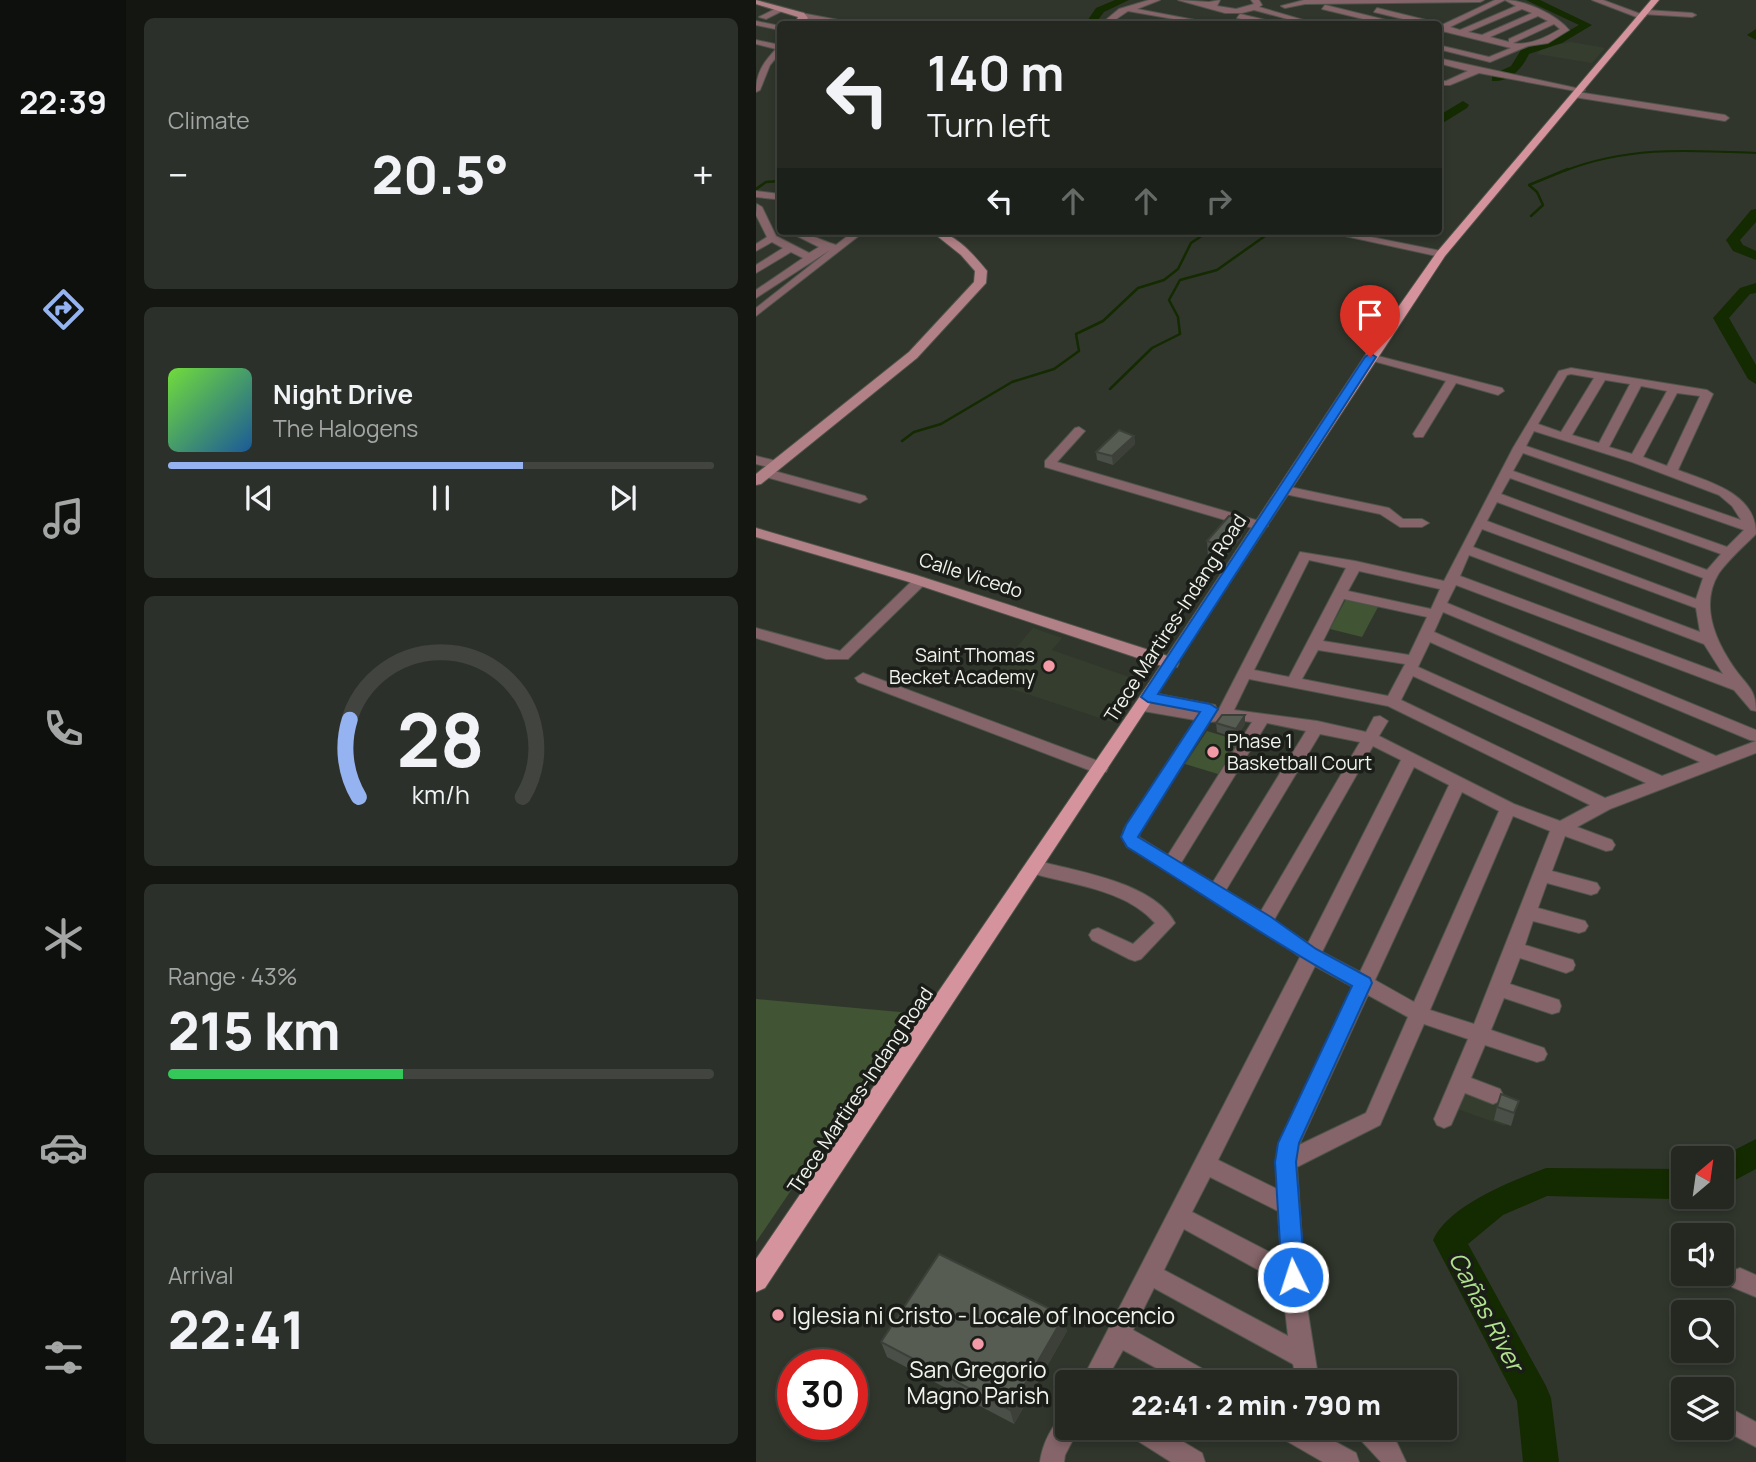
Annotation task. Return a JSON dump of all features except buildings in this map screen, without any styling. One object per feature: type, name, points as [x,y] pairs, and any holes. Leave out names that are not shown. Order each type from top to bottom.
[{"type":"main road","name":"Trece Martires-Indang Road","points":[[756,1280],[1171,663],[1370,357],[1441,254],[1647,9]]},
{"type":"street","points":[[1110,21],[1127,9],[1156,0]]},
{"type":"street","points":[[1182,0],[1215,5],[1262,21]]},
{"type":"street","points":[[1400,16],[1439,0]]},
{"type":"street","points":[[1444,11],[1469,0]]},
{"type":"street","points":[[1232,21],[1239,13],[1257,3],[1480,0]]},
{"type":"street","points":[[1442,27],[1501,0]]},
{"type":"street","points":[[1442,48],[1493,60],[1518,47],[1545,41],[1565,30],[1553,21],[1510,0]]},
{"type":"street","points":[[1596,0],[1692,15]]},
{"type":"street","points":[[756,1],[782,9],[799,21]]},
{"type":"street","points":[[1382,12],[1406,1]]},
{"type":"street","points":[[1306,2],[1379,21]]},
{"type":"street","points":[[1334,18],[1372,2]]},
{"type":"street","points":[[1146,3],[1206,14]]},
{"type":"street","points":[[1257,3],[1304,21]]},
{"type":"street","points":[[1285,3],[1309,12]]},
{"type":"street","points":[[758,14],[768,5]]},
{"type":"street","points":[[1196,21],[1215,5]]},
{"type":"street","points":[[1362,6],[1419,21],[1431,20]]},
{"type":"street","points":[[1461,32],[1522,6]]},
{"type":"street","points":[[758,14],[782,9]]},
{"type":"street","points":[[1127,9],[1189,21]]},
{"type":"street","points":[[1482,38],[1538,13]]},
{"type":"street","points":[[758,14],[777,23]]},
{"type":"street","points":[[1321,15],[1345,21]]},
{"type":"street","points":[[1116,16],[1144,21]]},
{"type":"street","points":[[1506,44],[1553,21]]},
{"type":"street","points":[[756,23],[777,24]]},
{"type":"street","points":[[1442,28],[1518,47]]},
{"type":"street","points":[[756,33],[774,37]]},
{"type":"street","points":[[1442,38],[1504,54]]},
{"type":"street","points":[[756,42],[775,53]]},
{"type":"street","points":[[756,52],[775,53]]},
{"type":"street","points":[[756,61],[775,53]]},
{"type":"street","points":[[757,86],[759,74],[775,53]]},
{"type":"street","points":[[1442,61],[1499,76],[1725,118]]},
{"type":"street","points":[[1442,83],[1474,70]]},
{"type":"street","points":[[1450,74],[1460,77]]},
{"type":"street","points":[[756,194],[777,196]]},
{"type":"street","points":[[759,215],[771,236],[809,257]]},
{"type":"street","points":[[802,235],[832,247]]},
{"type":"street","points":[[757,293],[809,257],[853,235]]},
{"type":"street","points":[[767,473],[913,355],[980,283],[981,271],[965,253],[942,235]]},
{"type":"street","points":[[1354,235],[1441,254]]},
{"type":"street","points":[[756,236],[771,236]]},
{"type":"street","points":[[756,248],[771,236]]},
{"type":"street","points":[[756,313],[832,247]]},
{"type":"street","points":[[756,270],[789,248]]},
{"type":"street","points":[[757,293],[778,296]]},
{"type":"street","points":[[1370,357],[1498,391]]},
{"type":"street","points":[[1392,702],[1412,665],[1465,549],[1531,426],[1563,373],[1571,372],[1704,393],[1708,397],[1671,472]]},
{"type":"street","points":[[1564,437],[1601,377]]},
{"type":"street","points":[[1419,434],[1453,379]]},
{"type":"street","points":[[1602,449],[1637,382]]},
{"type":"street","points":[[1636,459],[1674,388]]},
{"type":"street","points":[[1531,426],[1636,459],[1724,492],[1737,504],[1753,528]]},
{"type":"street","points":[[1079,431],[1049,464],[1261,526]]},
{"type":"street","points":[[1519,448],[1753,528]]},
{"type":"street","points":[[756,460],[767,473],[860,499]]},
{"type":"street","points":[[1508,473],[1731,553]]},
{"type":"street","points":[[1285,490],[1384,511],[1400,523],[1422,523]]},
{"type":"street","points":[[1493,496],[1710,576]]},
{"type":"street","points":[[1479,523],[1700,605]]},
{"type":"street","points":[[1753,528],[1710,576],[1700,605],[1708,640],[1756,706]]},
{"type":"street","name":"Calle Vicedo","points":[[756,532],[920,581],[1171,663]]},
{"type":"street","points":[[1465,549],[1708,640]]},
{"type":"street","points":[[1537,1054],[1419,1014],[1310,954],[1264,922],[1133,842],[1130,837],[1132,829],[1220,714],[1305,555],[1450,582],[1739,686]]},
{"type":"street","points":[[1293,683],[1355,565]]},
{"type":"street","points":[[756,633],[826,654],[843,656],[920,581]]},
{"type":"street","points":[[1340,594],[1436,610],[1756,736]]},
{"type":"street","points":[[1425,634],[1714,762]]},
{"type":"street","points":[[1313,644],[1412,665],[1662,783]]},
{"type":"street","points":[[1243,673],[1392,702],[1604,805]]},
{"type":"street","points":[[863,678],[1100,768]]},
{"type":"street","points":[[1145,701],[1220,714],[1263,717],[1370,738],[1508,808],[1606,845]]},
{"type":"street","points":[[1171,865],[1263,717]]},
{"type":"street","points":[[1264,922],[1380,721]]},
{"type":"street","points":[[1216,892],[1317,726]]},
{"type":"street","points":[[1444,1119],[1499,988],[1559,829],[1604,805],[1756,747]]},
{"type":"street","points":[[1099,1370],[1410,758]]},
{"type":"street","points":[[1305,1370],[1293,1277],[1286,1162],[1289,1143],[1458,783]]},
{"type":"street","points":[[1286,1162],[1373,1119],[1508,808]]},
{"type":"street","points":[[1034,867],[1115,888],[1138,901],[1166,923],[1135,954],[1098,935]]},
{"type":"street","points":[[1542,875],[1591,888]]},
{"type":"street","points":[[1527,912],[1579,926]]},
{"type":"street","points":[[1512,948],[1566,965]]},
{"type":"street","points":[[1499,988],[1552,1006]]},
{"type":"street","points":[[1459,1082],[1493,1095]]},
{"type":"street","points":[[1204,1164],[1288,1205]]},
{"type":"street","points":[[1178,1215],[1293,1277]]},
{"type":"street","points":[[1148,1273],[1302,1356]]},
{"type":"street","points":[[1119,1335],[1182,1370]]},
{"type":"street","points":[[1734,1423],[1756,1435]]},
{"type":"street","points":[[1052,1462],[1053,1452],[1060,1440]]},
{"type":"street","points":[[1157,1440],[1193,1462]]},
{"type":"street","points":[[1308,1440],[1347,1462]]},
{"type":"street","points":[[1381,1440],[1390,1451],[1394,1462]]},
{"type":"shaded area","points":[[1571,42],[1605,48],[1592,63],[1537,54],[1544,47]]},
{"type":"shaded area","name":"Saint Thomas Becket Academy","points":[[1033,628],[1062,638],[1052,650],[1143,682],[1112,722],[988,681]]},
{"type":"shaded area","points":[[1461,1084],[1513,1104],[1505,1126],[1452,1107]]},
{"type":"green space","points":[[1346,599],[1378,607],[1362,637],[1330,629]]},
{"type":"green space","name":"Phase 1 Basketball Court","points":[[1207,731],[1240,741],[1218,774],[1185,764]]},
{"type":"green space","points":[[756,999],[911,1013],[756,1242]]},
{"type":"waterway","points":[[1092,21],[1100,10],[1124,0]]},
{"type":"waterway","points":[[1496,78],[1516,68],[1525,52],[1558,41],[1587,25],[1531,0]]},
{"type":"waterway","name":"Cañas River","points":[[1756,32],[1753,35],[1756,37]]},
{"type":"waterway","points":[[1442,119],[1463,105]]},
{"type":"waterway","points":[[1564,171],[1611,157],[1635,154],[1682,151],[1756,153]]},
{"type":"waterway","points":[[1531,216],[1543,205],[1537,192],[1529,185],[1568,169]]},
{"type":"waterway","points":[[756,189],[766,182],[777,181]]},
{"type":"waterway","name":"Cañas River","points":[[1756,213],[1733,240],[1738,248],[1756,256]]},
{"type":"waterway","points":[[902,441],[914,432],[941,424],[1012,382],[1054,369],[1079,351],[1076,334],[1103,321],[1138,288],[1164,280],[1178,269],[1191,243],[1203,235]]},
{"type":"waterway","points":[[1110,389],[1152,348],[1180,334],[1178,317],[1169,300],[1180,280],[1217,270],[1266,235]]},
{"type":"waterway","name":"Cañas River","points":[[1756,288],[1745,291],[1721,318],[1756,379]]},
{"type":"waterway","name":"Cañas River","points":[[1734,1166],[1756,1153]]},
{"type":"waterway","name":"Cañas River","points":[[1541,1462],[1534,1398],[1449,1240],[1492,1205],[1546,1182],[1671,1185]]},
{"type":"place","name":"Saint Thomas Becket Academy","points":[[1049,666]]},
{"type":"place","name":"Phase 1 Basketball Court","points":[[1213,752]]},
{"type":"place","name":"Iglesia ni Cristo - Locale of Inocencio","points":[[778,1315]]},
{"type":"place","name":"San Gregorio Magno Parish","points":[[978,1344]]},
{"type":"route","points":[[1293,1277],[1286,1162],[1289,1143],[1363,983],[1310,954],[1264,922],[1133,842],[1130,837],[1132,829],[1210,709],[1148,697],[1370,357]]}]
